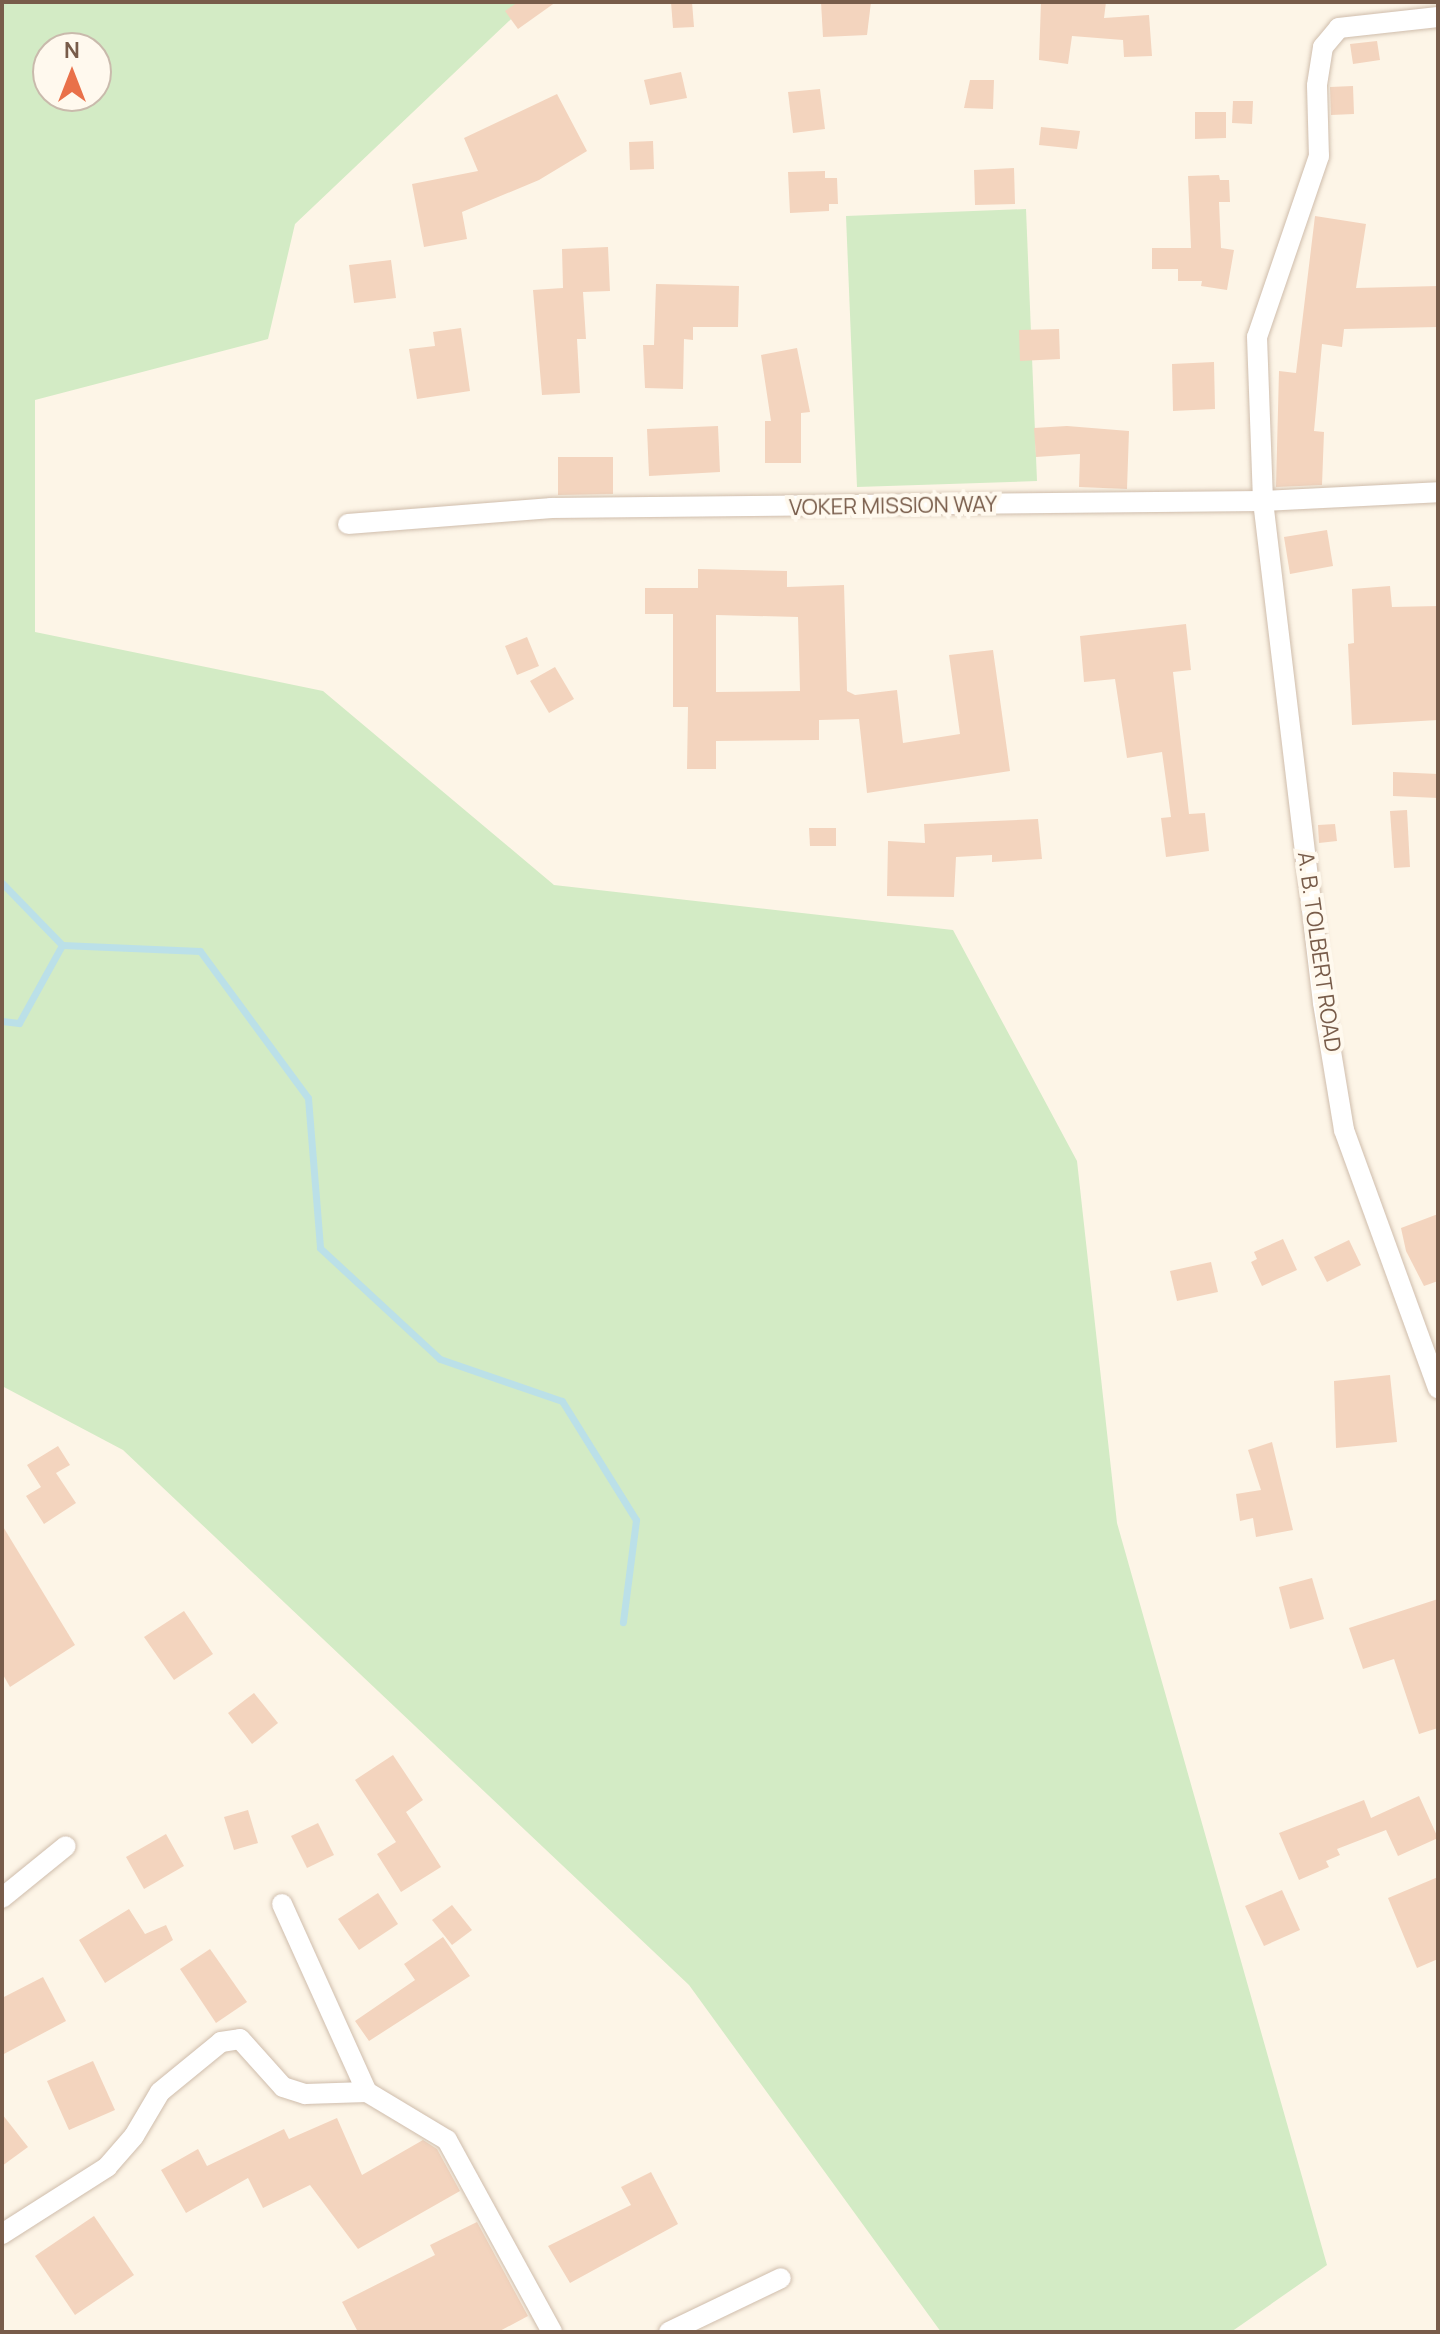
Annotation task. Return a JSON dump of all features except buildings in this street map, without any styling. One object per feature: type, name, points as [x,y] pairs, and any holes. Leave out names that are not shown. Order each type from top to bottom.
[{"type":"street","name":"A. B. TOLBERT ROAD","points":[[1438,17],[1339,28],[1323,47],[1317,86],[1319,156],[1257,337],[1263,501],[1323,1003],[1344,1130],[1438,1388]]},
{"type":"street","name":"VOKER MISSION WAY","points":[[348,524],[551,508],[1263,501],[1438,492]]},
{"type":"street","points":[[2,1898],[66,1846]]},
{"type":"street","points":[[282,1904],[367,2092]]},
{"type":"street","points":[[2,2234],[107,2167],[134,2136],[160,2092],[221,2042],[240,2039],[283,2087],[305,2094],[367,2092],[447,2140],[552,2332]]},
{"type":"street","points":[[669,2332],[781,2278]]},
{"type":"green space","points":[[2,2],[529,2],[295,224],[268,339],[35,400],[35,632],[323,691],[554,885],[953,930],[1077,1161],[1117,1523],[1327,2265],[1231,2332],[941,2332],[689,1985],[123,1450],[2,1386]]},
{"type":"green space","points":[[1026,209],[1037,481],[857,487],[846,216]]},
{"type":"waterway","points":[[2,883],[62,945],[200,951],[308,1098],[320,1248],[440,1359],[562,1401],[636,1520],[623,1622]]},
{"type":"waterway","points":[[2,1021],[19,1023],[62,945]]}]
